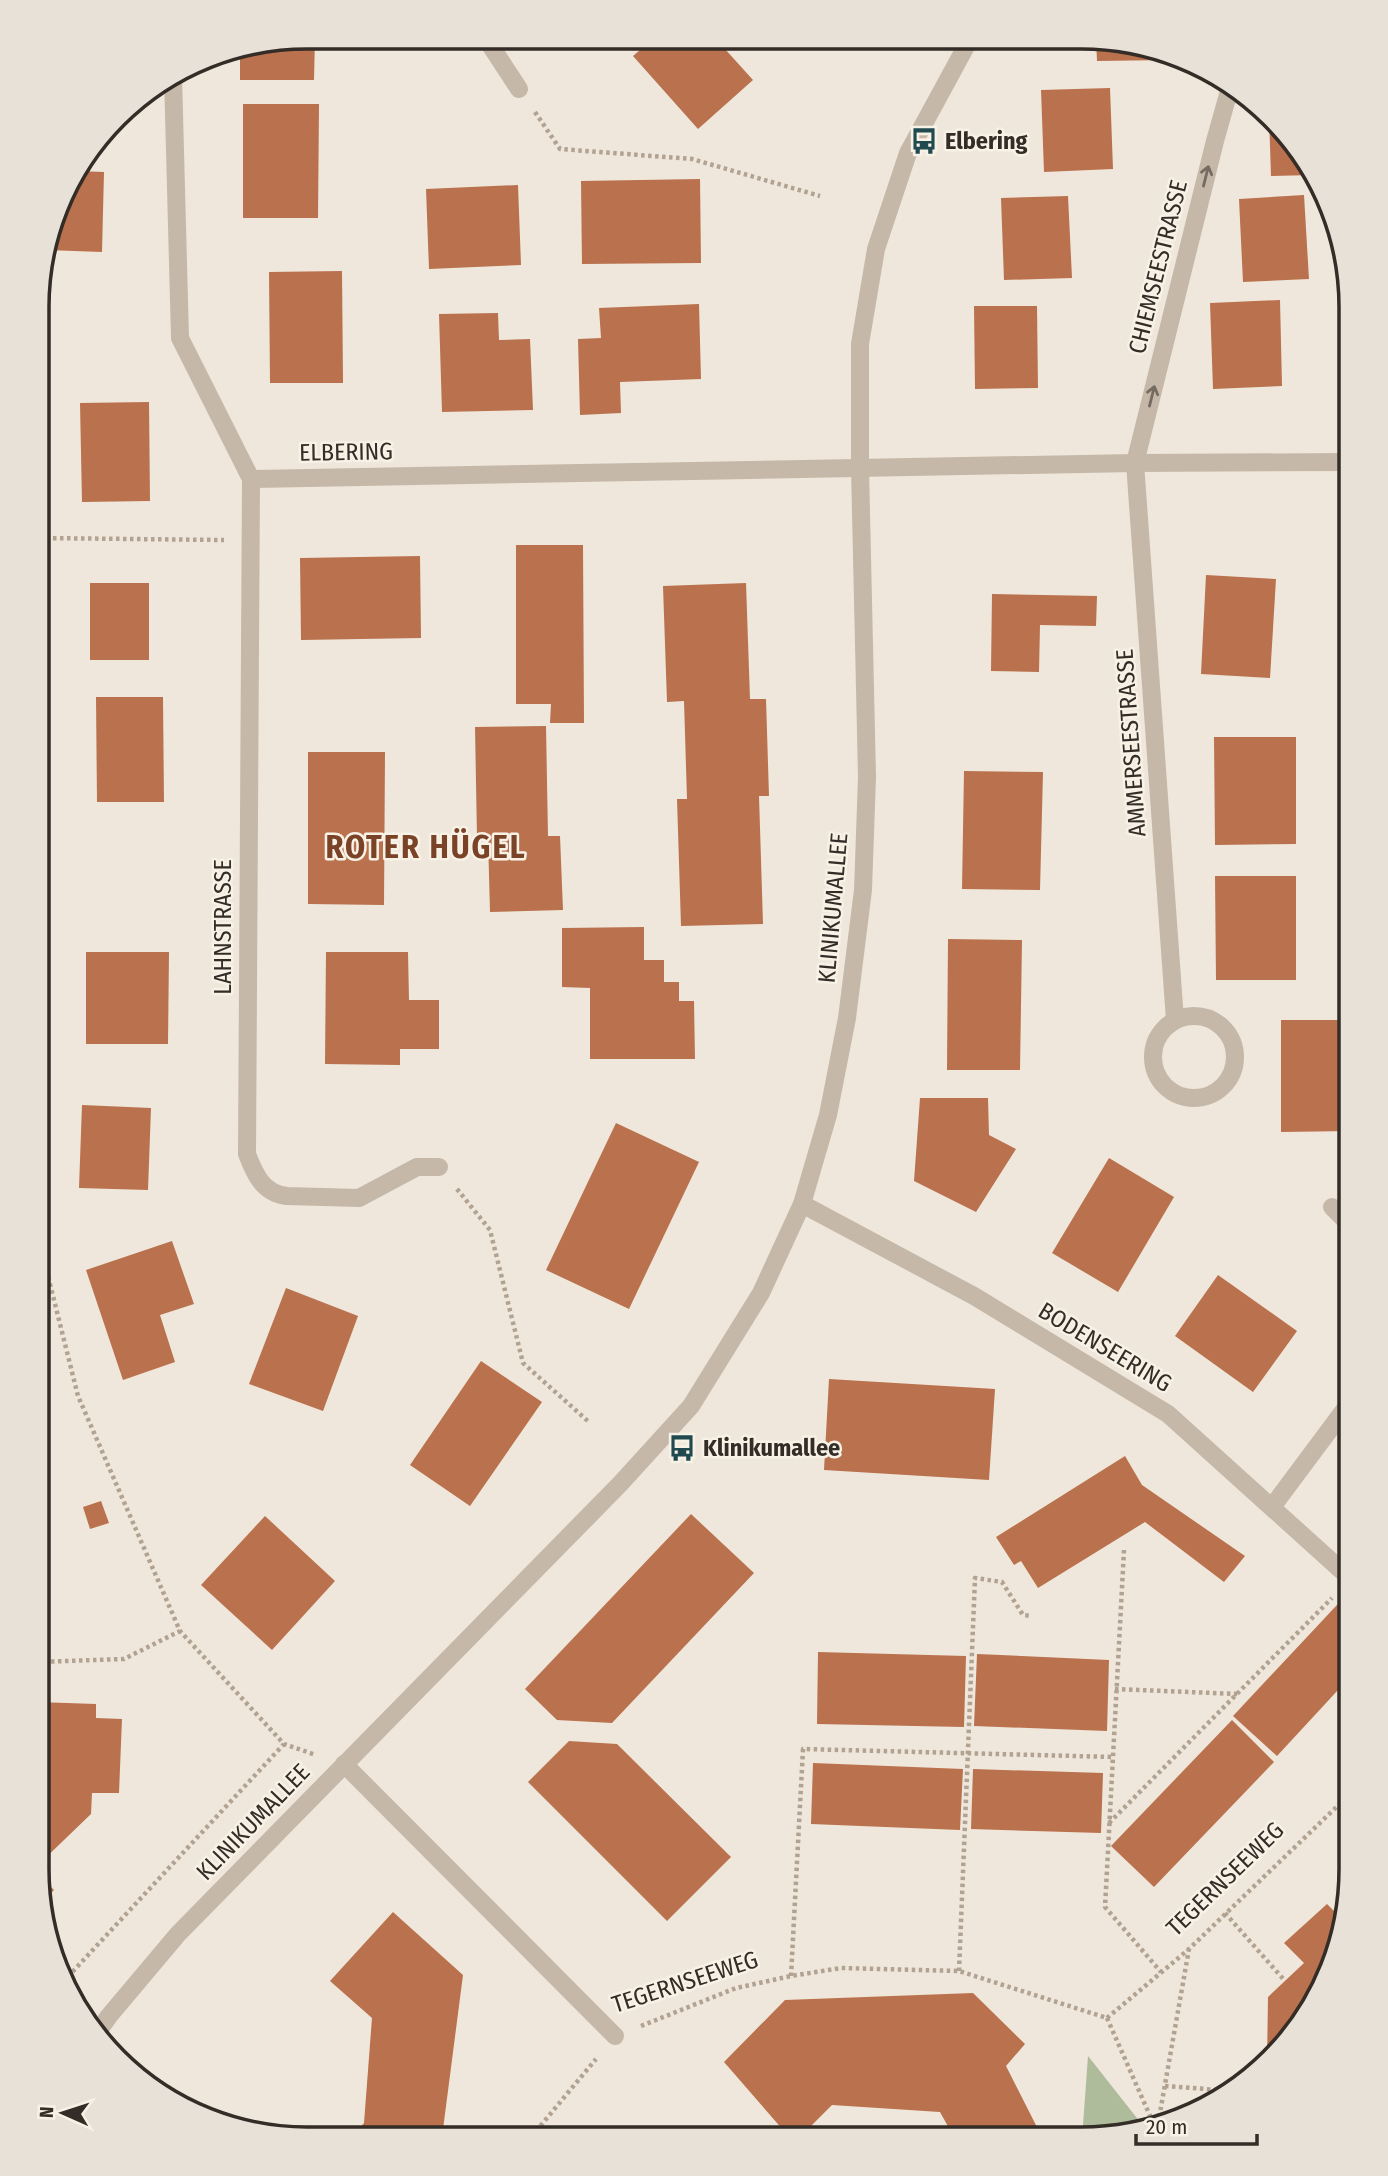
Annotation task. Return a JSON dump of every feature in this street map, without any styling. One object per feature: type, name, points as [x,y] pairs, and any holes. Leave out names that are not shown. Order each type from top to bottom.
[{"type":"street","points":[[493,49],[519,89]]},
{"type":"street","name":"KLINIKUMALLEE","points":[[102,2026],[178,1934],[620,1484],[691,1406],[761,1293],[802,1204],[828,1115],[847,1018],[863,890],[867,777],[860,344],[876,249],[908,153],[965,49]]},
{"type":"street","points":[[173,87],[180,338],[251,478]]},
{"type":"street","name":"CHIEMSEESTRASSE","points":[[1135,463],[1228,95]]},
{"type":"street","points":[[860,468],[1339,462]]},
{"type":"street","name":"AMMERSEESTRASSE","points":[[1135,463],[1175,1020]]},
{"type":"street","name":"ELBERING","points":[[251,478],[860,468]]},
{"type":"street","name":"LAHNSTRASSE","points":[[251,478],[247,1154],[263,1187],[278,1195],[287,1196],[359,1198],[417,1167],[439,1167]]},
{"type":"street","points":[[1203,1016],[1218,1022],[1227,1030],[1234,1044],[1236,1060],[1233,1073],[1225,1086],[1214,1094],[1201,1098],[1184,1097],[1163,1085],[1154,1067],[1155,1043],[1160,1033],[1175,1020],[1181,1017],[1203,1016]]},
{"type":"street","name":"BODENSEERING","points":[[802,1204],[974,1296],[1168,1414],[1272,1507],[1339,1577]]},
{"type":"street","points":[[1332,1207],[1339,1214]]},
{"type":"street","points":[[1272,1507],[1339,1417]]},
{"type":"street","name":"TEGERNSEEWEG","points":[[344,1764],[615,2036]]},
{"type":"path","points":[[519,89],[560,149],[692,159],[820,196]]},
{"type":"path","points":[[49,537],[250,541]]},
{"type":"path","points":[[439,1167],[490,1230],[523,1363],[590,1423]]},
{"type":"path","points":[[49,1280],[78,1396],[180,1631],[284,1744],[344,1764]]},
{"type":"path","points":[[1124,1550],[1105,1907],[1161,1972]]},
{"type":"path","points":[[959,1971],[975,1578],[1002,1582],[1023,1615],[1032,1616]]},
{"type":"path","points":[[1108,1823],[1339,1591]]},
{"type":"path","points":[[49,1662],[124,1659],[180,1631]]},
{"type":"path","points":[[1115,1689],[1237,1694]]},
{"type":"path","points":[[71,1973],[284,1744]]},
{"type":"path","points":[[791,1976],[803,1749],[1113,1758]]},
{"type":"path","name":"TEGERNSEEWEG","points":[[615,2036],[736,1988],[841,1968],[959,1971],[1107,2018],[1189,1949],[1339,1804]]},
{"type":"path","points":[[1225,1913],[1284,1981]]},
{"type":"path","points":[[1158,2115],[1189,1949]]},
{"type":"path","points":[[1107,2018],[1153,2117]]},
{"type":"path","points":[[539,2127],[615,2036]]},
{"type":"path","points":[[1165,2086],[1214,2090]]},
{"type":"green space","points":[[1088,2056],[1139,2120],[1083,2127]]},
{"type":"building","points":[[315,49],[314,80],[240,80],[240,58],[273,51]]},
{"type":"building","points":[[641,49],[725,49],[753,80],[698,129],[633,56]]},
{"type":"building","points":[[1096,50],[1115,51],[1155,60],[1097,61]]},
{"type":"building","points":[[1110,88],[1113,169],[1044,172],[1041,90]]},
{"type":"building","points":[[243,104],[319,104],[318,218],[243,218]]},
{"type":"building","points":[[1270,132],[1302,175],[1271,176]]},
{"type":"building","points":[[88,171],[104,172],[102,252],[56,250],[69,208]]},
{"type":"building","points":[[700,179],[701,263],[582,264],[581,181]]},
{"type":"building","points":[[518,185],[521,265],[429,269],[426,189]]},
{"type":"building","points":[[1304,195],[1309,279],[1243,282],[1239,199]]},
{"type":"building","points":[[1068,196],[1072,278],[1004,280],[1001,198]]},
{"type":"building","points":[[342,271],[343,383],[270,383],[269,272]]},
{"type":"building","points":[[1280,300],[1282,386],[1213,389],[1210,303]]},
{"type":"building","points":[[699,304],[701,379],[620,382],[621,413],[580,415],[578,339],[601,338],[599,308]]},
{"type":"building","points":[[974,306],[1037,306],[1038,388],[975,389]]},
{"type":"building","points":[[498,313],[499,340],[530,339],[533,410],[442,412],[439,314]]},
{"type":"building","points":[[149,402],[150,501],[82,502],[80,403]]},
{"type":"building","points":[[516,545],[583,545],[584,723],[550,723],[551,704],[516,704]]},
{"type":"building","points":[[420,556],[421,638],[301,640],[300,558]]},
{"type":"building","points":[[1206,575],[1276,579],[1270,678],[1201,674]]},
{"type":"building","points":[[90,583],[149,583],[149,660],[90,660]]},
{"type":"building","points":[[746,583],[750,699],[766,699],[769,796],[759,796],[763,924],[681,926],[677,799],[687,799],[684,701],[667,702],[663,586]]},
{"type":"building","points":[[992,594],[1097,596],[1096,626],[1040,625],[1039,672],[991,671]]},
{"type":"building","points":[[96,697],[163,697],[164,802],[97,802]]},
{"type":"building","points":[[546,726],[548,836],[560,836],[563,910],[490,912],[488,838],[477,838],[475,727]]},
{"type":"building","points":[[1214,737],[1296,737],[1296,844],[1215,845]]},
{"type":"building","points":[[308,752],[385,752],[384,905],[308,904]]},
{"type":"building","points":[[964,771],[1043,772],[1040,890],[962,889]]},
{"type":"building","points":[[1215,876],[1296,876],[1296,980],[1216,980]]},
{"type":"building","points":[[644,927],[644,960],[664,960],[664,982],[679,982],[679,1001],[694,1001],[695,1059],[590,1059],[590,988],[562,987],[562,928]]},
{"type":"building","points":[[948,939],[1022,940],[1020,1070],[947,1070]]},
{"type":"building","points":[[86,952],[169,952],[168,1044],[86,1044]]},
{"type":"building","points":[[326,952],[408,952],[409,1000],[439,1000],[439,1049],[400,1049],[400,1065],[325,1064]]},
{"type":"building","points":[[1281,1020],[1339,1020],[1339,1131],[1281,1132]]},
{"type":"building","points":[[920,1098],[988,1098],[989,1135],[1016,1149],[976,1212],[914,1181]]},
{"type":"building","points":[[82,1105],[151,1108],[148,1190],[79,1188]]},
{"type":"building","points":[[616,1123],[699,1162],[629,1309],[546,1270]]},
{"type":"building","points":[[1109,1158],[1174,1197],[1118,1292],[1052,1253]]},
{"type":"building","points":[[172,1241],[194,1304],[160,1315],[175,1362],[123,1380],[86,1270]]},
{"type":"building","points":[[1218,1275],[1297,1331],[1253,1392],[1175,1336]]},
{"type":"building","points":[[286,1288],[358,1316],[323,1411],[249,1384]]},
{"type":"building","points":[[481,1361],[542,1402],[470,1506],[410,1465]]},
{"type":"building","points":[[829,1379],[995,1389],[989,1480],[824,1470]]},
{"type":"building","points":[[1125,1456],[1142,1485],[1245,1556],[1224,1582],[1145,1522],[1038,1588],[1021,1561],[1014,1565],[996,1537]]},
{"type":"building","points":[[101,1501],[109,1523],[90,1529],[83,1507]]},
{"type":"building","points":[[691,1514],[754,1573],[612,1723],[557,1720],[525,1689]]},
{"type":"building","points":[[265,1516],[335,1581],[272,1650],[201,1585]]},
{"type":"building","points":[[1339,1603],[1339,1689],[1277,1756],[1233,1716]]},
{"type":"building","points":[[818,1652],[966,1656],[964,1727],[817,1724]]},
{"type":"building","points":[[977,1654],[1109,1660],[1107,1731],[974,1726]]},
{"type":"building","points":[[49,1702],[96,1704],[96,1718],[122,1719],[119,1793],[92,1793],[91,1814],[49,1854]]},
{"type":"building","points":[[1232,1720],[1274,1762],[1154,1887],[1111,1846]]},
{"type":"building","points":[[569,1741],[617,1744],[731,1857],[667,1921],[528,1782]]},
{"type":"building","points":[[813,1763],[963,1769],[960,1830],[811,1824]]},
{"type":"building","points":[[973,1769],[1103,1773],[1101,1833],[971,1829]]},
{"type":"building","points":[[1327,1904],[1335,1912],[1325,1952],[1312,1983],[1296,2012],[1267,2047],[1268,1997],[1304,1963],[1284,1943]]},
{"type":"building","points":[[393,1912],[463,1975],[443,2127],[361,2127],[364,2123],[372,2018],[330,1981]]},
{"type":"building","points":[[973,1993],[1025,2044],[1006,2066],[1037,2127],[948,2127],[940,2112],[832,2105],[810,2127],[780,2127],[724,2062],[785,2000]]},
{"type":"place","name":"Elbering","points":[[924,141]]},
{"type":"place","name":"Klinikumallee","points":[[682,1448]]},
{"type":"district","name":"ROTER HÜGEL","points":[[426,847]]}]
